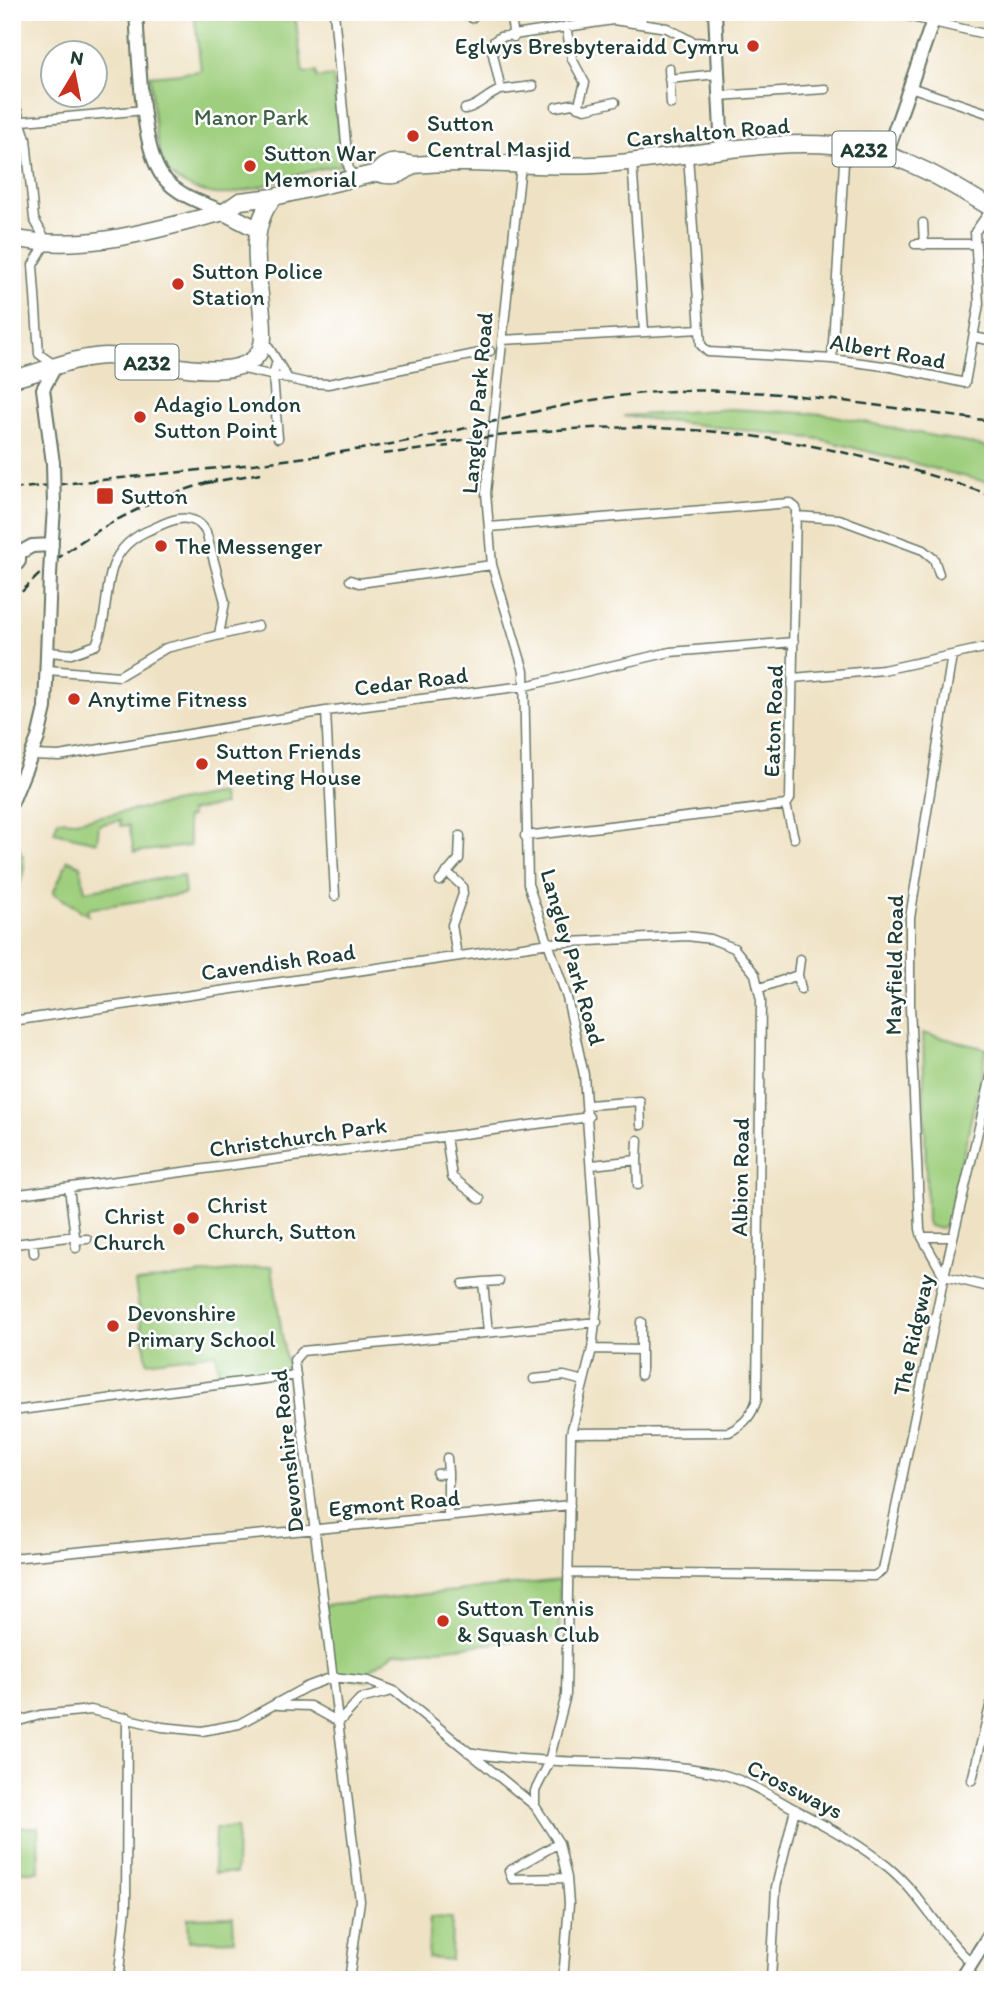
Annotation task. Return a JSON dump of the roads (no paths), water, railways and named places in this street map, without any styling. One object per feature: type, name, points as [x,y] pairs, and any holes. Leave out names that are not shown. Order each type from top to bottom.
[{"type":"highway","name":"Carshalton Road","points":[[39,242],[109,240],[224,212],[240,201],[274,197],[377,173],[382,166],[392,163],[594,165],[722,151],[845,146],[886,155],[933,175],[993,209]]},
{"type":"highway","points":[[238,368],[252,360],[264,340],[257,229],[265,209],[274,197]]},
{"type":"highway","points":[[224,212],[257,229]]},
{"type":"highway","name":"A232","points":[[12,238],[39,242]]},
{"type":"highway","name":"A232","points":[[14,378],[56,365],[106,356],[189,368],[238,368]]},
{"type":"main road","points":[[136,12],[150,153],[163,177],[182,193],[224,212]]},
{"type":"main road","points":[[715,12],[722,151]]},
{"type":"main road","points":[[886,155],[934,17]]},
{"type":"main road","points":[[12,802],[32,755],[43,716],[48,670],[54,507],[53,463],[43,389],[56,365]]},
{"type":"main road","points":[[14,378],[43,389]]},
{"type":"main road","points":[[12,570],[19,561],[16,556],[32,546],[51,550]]},
{"type":"main road","points":[[961,1980],[993,1930]]},
{"type":"street","points":[[334,12],[348,165],[352,179]]},
{"type":"street","points":[[510,12],[514,37]]},
{"type":"street","points":[[586,12],[588,22]]},
{"type":"street","points":[[641,24],[643,12]]},
{"type":"street","points":[[890,12],[934,17],[993,36]]},
{"type":"street","points":[[501,90],[492,44],[500,37],[514,37],[588,22],[612,20],[667,28],[693,42],[715,43]]},
{"type":"street","points":[[566,26],[572,59],[585,83],[578,107]]},
{"type":"street","points":[[12,36],[16,122],[26,139],[39,242],[33,265],[40,354],[45,361],[56,365]]},
{"type":"street","points":[[669,68],[671,104]]},
{"type":"street","points":[[669,79],[717,75]]},
{"type":"street","points":[[465,109],[477,106],[489,94],[533,86]]},
{"type":"street","points":[[910,87],[993,116]]},
{"type":"street","points":[[718,96],[825,89]]},
{"type":"street","points":[[556,107],[565,104],[585,109],[615,102]]},
{"type":"street","points":[[16,122],[145,110]]},
{"type":"street","points":[[832,359],[845,146]]},
{"type":"street","points":[[502,340],[700,329],[688,155]]},
{"type":"street","points":[[632,161],[645,331]]},
{"type":"street","name":"Langley Park Road","points":[[521,164],[487,461],[489,527],[492,565],[520,654],[525,686],[525,836],[528,884],[550,943],[575,1027],[588,1105],[599,1287],[592,1349],[571,1433],[566,1695],[548,1760]]},
{"type":"street","name":"Albert Road","points":[[700,329],[701,345],[708,352],[832,359],[891,367],[965,383],[979,304],[975,232],[993,209]]},
{"type":"street","points":[[923,223],[920,244],[975,244]]},
{"type":"street","points":[[974,337],[993,341]]},
{"type":"street","points":[[264,340],[276,364],[287,377]]},
{"type":"street","points":[[238,368],[307,383],[328,384],[490,351]]},
{"type":"street","points":[[276,364],[273,376],[278,438]]},
{"type":"street","name":"Eaton Road","points":[[489,527],[790,503],[796,508],[790,799],[786,805],[525,836]]},
{"type":"street","points":[[796,516],[839,519],[923,550],[934,559],[940,574]]},
{"type":"street","points":[[49,652],[71,654],[96,645],[102,631],[111,570],[121,548],[132,539],[184,518],[200,523],[206,532],[225,601],[219,635]]},
{"type":"street","points":[[350,580],[359,583],[492,565]]},
{"type":"street","points":[[48,670],[119,676],[166,648],[258,626]]},
{"type":"street","name":"Cedar Road","points":[[32,755],[59,756],[326,711],[525,686],[643,657],[794,642]]},
{"type":"street","points":[[793,678],[883,670],[993,646]]},
{"type":"street","name":"Mayfield Road","points":[[944,1276],[922,1237],[910,1006],[910,918],[952,655]]},
{"type":"street","points":[[326,711],[335,896]]},
{"type":"street","points":[[786,805],[794,838]]},
{"type":"street","points":[[440,881],[459,859],[460,836]]},
{"type":"street","points":[[447,872],[462,886],[463,894],[452,925],[457,956]]},
{"type":"street","name":"Albion Road","points":[[550,943],[687,936],[711,939],[734,948],[747,961],[760,988],[757,1387],[754,1408],[745,1422],[729,1432],[571,1433]]},
{"type":"street","name":"Cavendish Road","points":[[12,1021],[550,943]]},
{"type":"street","points":[[800,959],[798,975],[801,989]]},
{"type":"street","points":[[760,988],[798,975]]},
{"type":"street","name":"The Ridgway","points":[[568,1573],[874,1576],[883,1570],[944,1276],[993,1068]]},
{"type":"street","points":[[588,1105],[640,1096],[641,1125]]},
{"type":"street","name":"Christchurch Park","points":[[12,1195],[589,1117]]},
{"type":"street","points":[[446,1136],[452,1177],[480,1199]]},
{"type":"street","points":[[638,1140],[638,1185]]},
{"type":"street","points":[[592,1165],[637,1160]]},
{"type":"street","points":[[69,1188],[75,1242]]},
{"type":"street","points":[[922,1237],[953,1237]]},
{"type":"street","points":[[15,1244],[75,1242],[86,1239]]},
{"type":"street","points":[[33,1242],[34,1253]]},
{"type":"street","points":[[944,1276],[993,1288]]},
{"type":"street","points":[[463,1284],[499,1281]]},
{"type":"street","points":[[483,1282],[488,1332]]},
{"type":"street","name":"Devonshire Road","points":[[349,1980],[360,1901],[294,1360],[302,1351],[597,1322]]},
{"type":"street","points":[[641,1322],[641,1375]]},
{"type":"street","points":[[592,1349],[641,1350]]},
{"type":"street","points":[[12,1411],[296,1376]]},
{"type":"street","points":[[534,1379],[564,1376],[584,1381]]},
{"type":"street","points":[[447,1458],[448,1517]]},
{"type":"street","points":[[437,1474],[448,1473]]},
{"type":"street","name":"Egmont Road","points":[[12,1558],[570,1505]]},
{"type":"street","points":[[12,1723],[40,1715],[91,1710],[162,1727],[202,1731],[239,1724],[278,1705],[306,1687],[333,1677],[368,1681],[394,1690],[535,1806],[559,1843],[567,1878],[569,1905],[563,1980]]},
{"type":"street","points":[[278,1705],[310,1706],[339,1723],[360,1699],[394,1690]]},
{"type":"street","points":[[972,1780],[993,1694]]},
{"type":"street","points":[[118,1980],[126,1908],[127,1717]]},
{"type":"street","name":"Crossways","points":[[468,1752],[513,1760],[677,1767],[719,1773],[748,1783],[850,1838],[892,1870],[952,1945],[972,1963]]},
{"type":"street","points":[[535,1806],[537,1785],[548,1760]]},
{"type":"street","points":[[771,1980],[776,1887],[795,1809]]},
{"type":"street","points":[[559,1843],[509,1871],[512,1879],[567,1878]]},
{"type":"railway","points":[[12,489],[293,459],[386,445],[567,405],[640,393],[757,392],[993,421]]},
{"type":"railway","points":[[438,443],[592,428],[694,430],[745,435],[846,453],[895,465],[993,496]]},
{"type":"railway","points":[[383,454],[449,446]]},
{"type":"railway","points":[[207,483],[266,472]]},
{"type":"railway","points":[[12,603],[55,561],[105,526],[160,500],[217,480]]},
{"type":"place","name":"Eglwys Bresbyteraidd Cymru","points":[[753,46]]},
{"type":"place","name":"Sutton Central Masjid","points":[[413,136]]},
{"type":"place","name":"Sutton War Memorial","points":[[250,166]]},
{"type":"place","name":"Sutton Police Station","points":[[178,284]]},
{"type":"place","name":"Adagio London Sutton Point","points":[[140,417]]},
{"type":"place","name":"Sutton","points":[[105,496]]},
{"type":"place","name":"The Messenger","points":[[161,546]]},
{"type":"place","name":"Anytime Fitness","points":[[74,699]]},
{"type":"place","name":"Sutton Friends Meeting House","points":[[202,764]]},
{"type":"place","name":"Christ Church, Sutton","points":[[193,1218]]},
{"type":"place","name":"Christ Church","points":[[179,1229]]},
{"type":"place","name":"Devonshire Primary School","points":[[113,1326]]},
{"type":"place","name":"Sutton Tennis & Squash Club","points":[[443,1621]]},
{"type":"park label","name":"Manor Park","points":[[251,117]]}]
